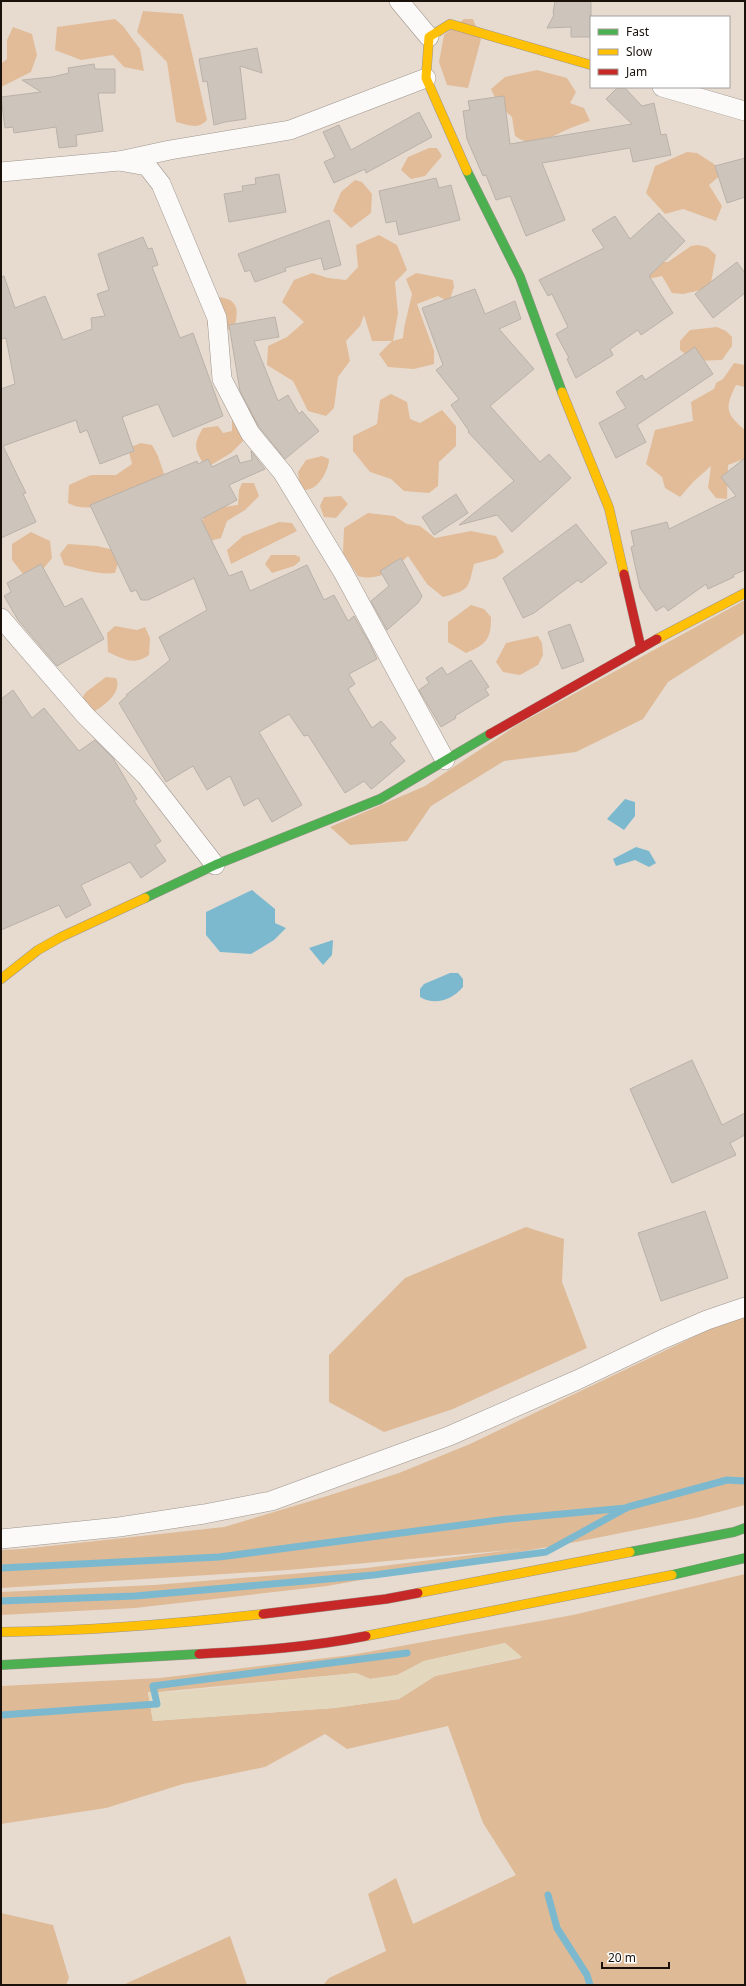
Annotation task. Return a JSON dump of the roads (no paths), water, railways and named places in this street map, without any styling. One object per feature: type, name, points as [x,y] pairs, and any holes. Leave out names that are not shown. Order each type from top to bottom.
[{"type":"main road","points":[[590,65],[450,24],[429,37],[426,78],[467,170],[520,277],[549,361],[608,508],[641,648]]},
{"type":"main road","points":[[1,980],[38,950],[61,937],[215,865],[380,799],[519,716],[694,618],[745,593]]},
{"type":"main road","points":[[1,1632],[63,1631],[220,1619],[386,1599],[578,1563],[734,1532],[745,1528]]},
{"type":"main road","points":[[1,1665],[252,1651],[329,1642],[605,1590],[725,1564],[745,1558]]},
{"type":"street","points":[[399,1],[429,37]]},
{"type":"street","points":[[1,172],[119,161],[170,150],[290,130],[426,78]]},
{"type":"street","points":[[665,88],[745,111]]},
{"type":"street","points":[[119,161],[147,166],[161,184],[217,318],[222,379],[250,433],[283,473],[343,572],[445,760]]},
{"type":"street","points":[[1,618],[85,715],[146,776],[215,865]]},
{"type":"street","points":[[1,1538],[119,1527],[204,1514],[271,1501],[449,1436],[577,1380],[663,1339],[708,1320],[745,1307]]},
{"type":"water","points":[[625,799],[635,802],[635,816],[624,830],[607,819]]},
{"type":"water","points":[[636,847],[649,851],[656,863],[649,867],[635,860],[616,866],[613,859]]},
{"type":"water","points":[[252,890],[275,909],[275,923],[286,928],[274,940],[251,954],[220,952],[206,935],[206,912]]},
{"type":"water","points":[[333,940],[332,955],[323,965],[309,948]]},
{"type":"water","points":[[450,973],[458,973],[463,979],[463,987],[459,992],[449,998],[437,1001],[426,1000],[420,997],[420,989],[424,984]]},
{"type":"waterway","points":[[1,1601],[135,1596],[374,1575],[546,1552],[628,1507],[727,1480],[745,1481]]},
{"type":"waterway","points":[[1,1568],[219,1557],[507,1519],[626,1508]]},
{"type":"waterway","points":[[1,1715],[157,1704],[153,1686],[407,1653]]},
{"type":"waterway","points":[[548,1895],[557,1928],[587,1975],[590,1985]]}]
